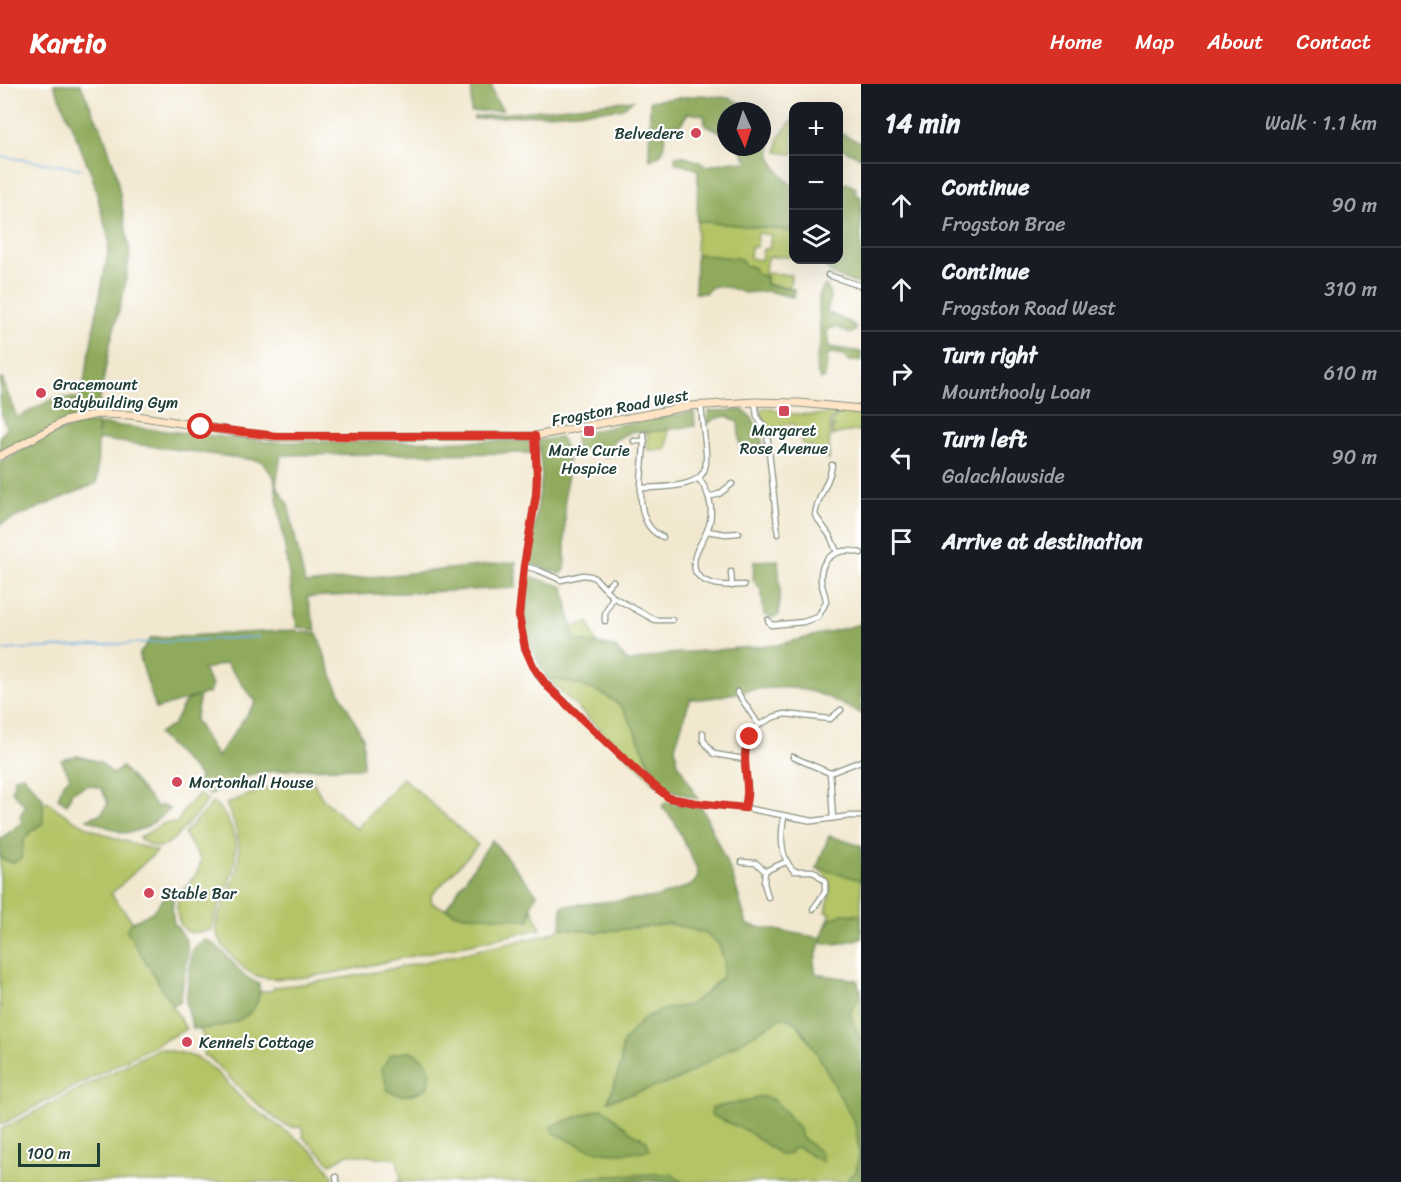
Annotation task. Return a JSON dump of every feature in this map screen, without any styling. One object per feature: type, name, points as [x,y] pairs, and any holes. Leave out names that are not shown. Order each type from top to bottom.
[{"type":"main road","name":"Frogston Road West","points":[[0,456],[65,421],[97,414],[131,415],[276,436],[535,436],[672,408],[701,405],[755,402],[799,403],[861,409]]},
{"type":"street","points":[[828,275],[861,286]]},
{"type":"street","points":[[755,402],[757,416],[767,433],[778,534]]},
{"type":"street","points":[[642,488],[670,487],[699,479],[707,463],[701,405]]},
{"type":"street","points":[[644,434],[645,449],[641,468],[643,517],[654,533],[663,537]]},
{"type":"street","points":[[535,436],[536,495],[519,607],[520,627],[525,648],[539,677],[630,766],[669,798],[745,808],[813,821],[861,816]]},
{"type":"street","points":[[634,441],[645,441]]},
{"type":"street","points":[[832,465],[830,479],[823,487],[815,515],[830,536],[837,552]]},
{"type":"street","points":[[699,479],[709,497],[710,515],[707,531],[694,558],[696,573],[705,581],[744,585]]},
{"type":"street","points":[[709,497],[724,491],[732,484]]},
{"type":"street","points":[[724,491],[728,496]]},
{"type":"street","points":[[707,531],[715,533],[735,531]]},
{"type":"street","points":[[651,541],[654,533]]},
{"type":"street","points":[[768,620],[771,625],[803,622],[818,617],[826,602],[820,578],[826,559],[837,552],[861,553]]},
{"type":"street","points":[[524,566],[561,580],[583,575],[591,576],[613,597],[655,621],[672,620]]},
{"type":"street","points":[[731,572],[732,585]]},
{"type":"street","points":[[605,588],[613,581]]},
{"type":"street","points":[[605,621],[605,614],[613,597]]},
{"type":"street","points":[[652,628],[655,621]]},
{"type":"street","points":[[736,692],[759,725]]},
{"type":"street","points":[[745,808],[748,790],[744,759],[746,746],[759,725],[784,714],[830,719],[841,710]]},
{"type":"street","points":[[703,733],[703,740],[714,754],[744,759]]},
{"type":"street","points":[[792,757],[830,773],[861,761]]},
{"type":"street","points":[[830,773],[833,818]]},
{"type":"street","points":[[784,816],[781,836],[786,862],[794,871],[813,872],[825,881],[825,892],[813,909]]},
{"type":"street","points":[[742,862],[756,863],[765,871]]},
{"type":"street","points":[[765,871],[786,862]]},
{"type":"street","points":[[765,871],[764,883],[768,897]]},
{"type":"green space","points":[[54,84],[80,84],[103,133],[116,172],[130,253],[97,414],[75,417],[0,456],[0,436],[7,429],[0,409],[0,380],[2,378],[17,418],[55,398],[81,398],[108,252],[109,241],[92,175]]},
{"type":"green space","points":[[472,84],[491,84],[495,99],[503,110],[471,112]]},
{"type":"green space","points":[[702,95],[729,98],[739,102],[717,102],[717,130],[705,124],[704,115],[688,113],[680,125],[671,125],[667,128],[662,153],[651,160],[649,157],[650,101]]},
{"type":"green space","points":[[633,100],[621,109],[474,119],[474,117]]},
{"type":"green space","points":[[789,124],[789,154],[777,152],[779,137]]},
{"type":"green space","points":[[843,134],[861,143],[861,158],[843,149]]},
{"type":"green space","points":[[771,155],[789,183],[789,231],[697,221],[698,171],[675,163],[675,156],[685,156],[707,166],[732,161],[748,163],[744,156]]},
{"type":"green space","points":[[846,183],[856,188],[855,193],[861,197],[861,285],[833,274],[823,264],[843,264],[843,186]]},
{"type":"green space","points":[[697,221],[789,231],[789,257],[769,257],[766,262],[765,277],[757,274],[753,267],[744,265],[741,259],[696,254]],"holes":[[[758,233],[771,235],[769,249],[763,249],[761,260],[750,258],[751,247],[757,247]]]},
{"type":"green space","points":[[696,254],[741,259],[744,265],[753,267],[757,274],[765,277],[766,285],[794,289],[793,297],[767,291],[744,293],[717,286],[705,293],[695,293]]},
{"type":"green space","points":[[767,273],[791,275],[790,287],[766,284]]},
{"type":"green space","points":[[825,285],[830,295],[827,312],[851,323],[856,328],[849,334],[838,327],[830,328],[827,332],[829,347],[861,352],[861,361],[848,361],[844,355],[828,354],[825,378],[821,380],[816,363],[820,345],[819,296]]},
{"type":"green space","points":[[772,408],[783,413],[814,415],[840,412],[830,420],[829,461],[826,454],[811,446],[805,447],[794,424],[770,429],[763,418],[761,410]]},
{"type":"green space","points":[[742,410],[753,420],[763,444],[740,449],[738,422],[727,416],[714,419],[709,423],[706,421],[709,411]]},
{"type":"green space","points":[[694,412],[695,426],[647,432],[633,431],[613,441],[612,455],[604,457],[597,448],[576,452],[575,435]]},
{"type":"green space","points":[[842,412],[861,414],[861,430],[832,436],[832,428],[836,427],[832,426],[833,420]]},
{"type":"green space","points":[[97,422],[98,435],[100,424],[272,442],[528,441],[530,453],[281,455],[276,485],[288,504],[305,584],[516,562],[516,588],[307,597],[316,630],[297,627],[274,477],[261,461],[98,439],[97,483],[0,524],[0,463],[59,432]]},
{"type":"green space","points":[[668,430],[666,450],[648,450],[647,432]]},
{"type":"green space","points":[[560,437],[566,449],[568,463],[565,490],[565,570],[561,574],[529,563],[542,476],[538,441]]},
{"type":"green space","points":[[778,560],[779,615],[772,618],[764,615],[761,589],[753,580],[754,561]]},
{"type":"green space","points":[[526,575],[564,587],[574,640],[614,647],[629,662],[667,654],[777,645],[861,624],[861,714],[820,694],[797,689],[761,689],[690,699],[675,747],[678,763],[698,799],[658,786],[635,731],[620,706],[595,690],[546,677],[527,638],[523,608]]},
{"type":"green space","points":[[589,622],[596,644],[574,641],[570,625],[577,626]]},
{"type":"green space","points":[[296,630],[317,633],[334,681],[363,738],[363,768],[283,770],[263,773],[226,785],[210,796],[196,782],[201,777],[158,734],[173,725],[184,703],[197,696],[156,709],[139,655],[151,638]],"holes":[[[226,663],[256,702],[217,757],[195,720],[200,695],[209,693],[212,685],[203,670]]]},
{"type":"green space","points":[[546,677],[595,690],[620,706],[635,731],[658,786]]},
{"type":"green space","points":[[77,756],[100,762],[113,774],[122,767],[157,807],[163,805],[170,809],[148,826],[123,833],[87,819],[102,813],[108,803],[101,788],[88,785],[72,792],[67,804],[58,798],[63,784],[70,777],[61,760]]},
{"type":"green space","points":[[23,775],[43,798],[43,823],[28,834],[21,859],[12,863],[0,858],[0,840],[22,822],[20,816],[25,806],[12,791],[15,777]]},
{"type":"green space","points":[[311,778],[322,798],[356,829],[403,778],[478,845],[431,896],[432,903],[457,914],[530,919],[531,906],[541,929],[306,977],[271,978],[251,973],[239,964],[227,950],[216,930],[218,918],[236,874],[239,852],[236,829],[226,804],[266,788]]},
{"type":"green space","points":[[199,794],[208,800],[179,834],[166,845],[155,847],[139,838],[164,823],[177,823],[185,808]]},
{"type":"green space","points":[[47,801],[85,826],[157,851],[111,894],[133,922],[127,929],[186,1029],[0,1125],[0,839],[29,819]]},
{"type":"green space","points":[[213,802],[232,829],[236,849],[235,860],[212,930],[190,933],[179,921],[178,901],[185,887],[197,872],[201,860],[184,834]]},
{"type":"green space","points":[[666,802],[702,808],[733,877],[747,925],[821,938],[830,919],[843,914],[861,915],[861,939],[838,944],[824,944],[821,939],[814,963],[816,974],[857,980],[861,994],[850,1013],[861,1044],[861,1182],[847,1182],[849,1177],[856,1172],[859,1153],[855,1124],[817,1053],[797,1023],[783,1017],[677,1080],[608,1101],[621,1065],[622,1045],[644,1018],[666,1009],[689,1005],[723,976],[724,960],[719,944],[705,933],[671,924],[596,932],[561,928],[562,906],[658,897],[692,885],[698,877],[697,869],[674,821],[662,806]]},
{"type":"green space","points":[[829,836],[861,846],[861,939],[838,944],[824,944],[821,938],[831,913],[826,912],[830,887],[827,878],[817,868]]},
{"type":"green space","points":[[829,836],[861,846],[861,880],[817,868]]},
{"type":"green space","points":[[492,840],[537,894],[531,906],[530,920],[457,914],[446,908]]},
{"type":"green space","points":[[169,892],[174,895],[172,911],[174,923],[186,940],[188,953],[180,1003],[172,1005],[126,929],[133,922],[152,912]]},
{"type":"green space","points":[[671,924],[705,933],[719,944],[724,960],[723,976],[689,1005],[666,1009],[622,1045],[621,1065],[616,1081],[677,1080],[783,1016],[797,1023],[817,1053],[861,1132],[861,1182],[396,1182],[401,1180],[397,1159],[348,1154],[331,1164],[303,1137],[304,1132],[301,1127],[283,1124],[273,1117],[211,1059],[203,1055],[206,1043],[200,1029],[229,1023],[246,1015],[258,1001],[260,991],[271,991],[275,987],[344,978],[412,965],[547,935],[561,928],[596,932]]},
{"type":"green space","points":[[204,940],[215,945],[245,976],[259,984],[259,997],[248,1015],[238,1020],[216,1027],[193,1029],[186,1003],[189,972],[192,952]]},
{"type":"green space","points":[[861,989],[861,1053],[838,1005]]},
{"type":"green space","points":[[159,1048],[190,1055],[205,1063],[243,1100],[307,1147],[328,1169],[335,1182],[0,1182],[0,1130]]},
{"type":"green space","points":[[411,1051],[426,1062],[430,1070],[428,1087],[408,1095],[388,1091],[382,1069],[390,1055]]},
{"type":"green space","points":[[756,1097],[764,1097],[776,1102],[799,1128],[800,1136],[821,1153],[822,1161],[796,1147],[791,1150],[790,1154],[781,1155],[747,1131],[711,1115],[712,1108],[749,1101]]},
{"type":"green space","points":[[603,1108],[631,1132],[647,1141],[649,1150],[621,1153],[599,1152],[553,1132],[551,1126]]},
{"type":"green space","points":[[671,1174],[683,1182],[643,1179],[572,1182],[590,1177]]},
{"type":"waterway","points":[[0,156],[82,169]]},
{"type":"waterway","points":[[0,650],[259,637]]},
{"type":"place","name":"Belvedere","points":[[696,133]]},
{"type":"place","name":"Gracemount Bodybuilding Gym","points":[[41,393]]},
{"type":"place","name":"Margaret Rose Avenue","points":[[784,411]]},
{"type":"place","name":"Marie Curie Hospice","points":[[589,431]]},
{"type":"place","name":"Mortonhall House","points":[[177,782]]},
{"type":"place","name":"Stable Bar","points":[[149,893]]},
{"type":"place","name":"Kennels Cottage","points":[[187,1042]]},
{"type":"route","points":[[201,427],[276,436],[535,436],[536,495],[524,566],[519,616],[525,648],[539,677],[639,773],[669,798],[745,808],[748,790],[744,759],[750,737]]}]
